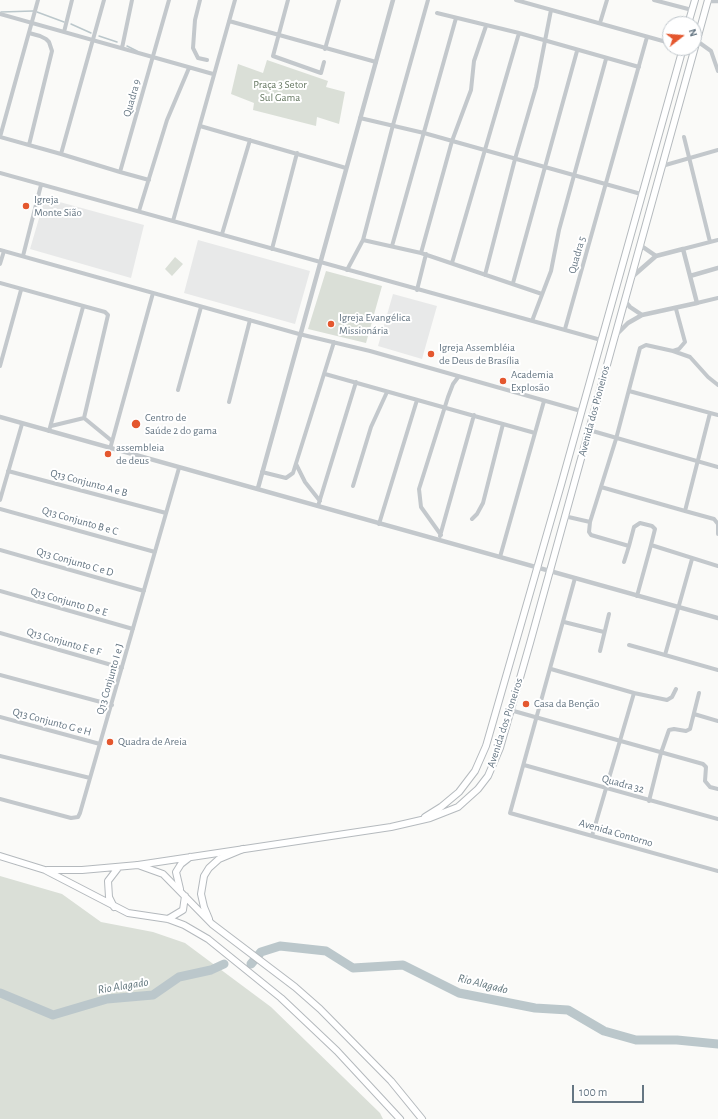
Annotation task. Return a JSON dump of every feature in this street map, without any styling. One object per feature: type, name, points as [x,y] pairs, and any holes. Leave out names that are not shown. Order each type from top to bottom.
[{"type":"main road","points":[[690,16],[695,0]]},
{"type":"main road","name":"Avenida dos Pioneiros","points":[[702,22],[708,0]]},
{"type":"main road","name":"Avenida dos Pioneiros","points":[[420,820],[441,807],[459,792],[475,771],[486,746],[582,411],[680,56]]},
{"type":"main road","name":"Avenida dos Pioneiros","points":[[420,820],[441,815],[458,807],[478,789],[488,776],[500,748],[693,56]]},
{"type":"main road","points":[[679,61],[680,68],[683,70],[690,65]]},
{"type":"main road","points":[[660,126],[666,122],[673,127]]},
{"type":"main road","points":[[612,301],[613,306],[616,309],[622,308]]},
{"type":"main road","points":[[564,474],[575,478]]},
{"type":"main road","points":[[561,485],[569,484],[573,487]]},
{"type":"main road","points":[[517,638],[524,644],[530,643]]},
{"type":"main road","points":[[475,771],[481,776],[488,776]]},
{"type":"main road","points":[[45,870],[118,868],[391,827],[420,820]]},
{"type":"main road","points":[[212,924],[202,900],[201,887],[204,876],[209,868],[219,859],[243,849]]},
{"type":"main road","points":[[0,856],[45,870],[115,908],[144,916],[168,919],[184,925],[208,939],[281,998],[338,1051],[400,1119]]},
{"type":"main road","points":[[180,889],[176,872],[181,864],[190,857]]},
{"type":"main road","points":[[138,865],[163,874],[180,889],[212,924],[307,996],[371,1059],[406,1097],[422,1119]]},
{"type":"main road","points":[[115,908],[109,897],[108,881],[118,868]]},
{"type":"main road","points":[[168,919],[183,910],[185,896]]},
{"type":"street","points":[[38,0],[0,137],[149,180]]},
{"type":"street","points":[[64,32],[72,0]]},
{"type":"street","points":[[61,154],[104,0]]},
{"type":"street","points":[[122,48],[132,0]]},
{"type":"street","name":"Quadra 9","points":[[120,172],[154,58],[169,0]]},
{"type":"street","points":[[200,0],[195,20],[193,48],[198,58],[207,60]]},
{"type":"street","points":[[173,221],[235,0]]},
{"type":"street","points":[[288,0],[272,56],[321,73],[324,62]]},
{"type":"street","points":[[325,49],[340,0]]},
{"type":"street","points":[[258,488],[299,334],[393,0]]},
{"type":"street","points":[[347,270],[363,240],[428,0]]},
{"type":"street","points":[[516,0],[533,2],[551,10],[662,41]]},
{"type":"street","points":[[600,24],[607,0]]},
{"type":"street","points":[[654,0],[692,10]]},
{"type":"street","points":[[708,0],[718,0]]},
{"type":"street","points":[[485,274],[515,159],[536,87],[551,10]]},
{"type":"street","points":[[437,12],[639,67]]},
{"type":"street","points":[[1,14],[214,74]]},
{"type":"street","points":[[392,246],[456,18]]},
{"type":"street","points":[[229,21],[376,62]]},
{"type":"street","points":[[417,290],[423,254],[452,141],[471,90],[474,61],[486,26]]},
{"type":"street","points":[[452,263],[518,33]]},
{"type":"street","points":[[29,34],[46,39],[52,50],[29,145]]},
{"type":"street","name":"Quadra 5","points":[[565,329],[647,37]]},
{"type":"street","points":[[702,45],[711,51],[718,71]]},
{"type":"street","points":[[512,283],[577,51]]},
{"type":"street","points":[[532,321],[552,267],[559,230],[606,59]]},
{"type":"street","points":[[139,212],[167,120],[189,68]]},
{"type":"street","points":[[360,118],[424,133],[606,186],[641,194]]},
{"type":"street","points":[[200,126],[346,168]]},
{"type":"street","points":[[684,137],[710,242]]},
{"type":"street","points":[[222,234],[250,140]]},
{"type":"street","points":[[662,166],[718,150]]},
{"type":"street","points":[[272,249],[297,153]]},
{"type":"street","points":[[0,173],[601,340]]},
{"type":"street","points":[[23,256],[41,184]]},
{"type":"street","points":[[363,240],[423,254],[542,294]]},
{"type":"street","points":[[630,280],[644,265],[656,256],[718,240]]},
{"type":"street","points":[[640,245],[656,256]]},
{"type":"street","points":[[683,249],[697,303]]},
{"type":"street","points":[[0,264],[2,250],[153,294],[459,376],[582,411]]},
{"type":"street","points":[[690,276],[718,268]]},
{"type":"street","points":[[0,283],[105,312],[108,315],[84,418]]},
{"type":"street","points":[[0,366],[21,290]]},
{"type":"street","points":[[110,449],[153,294]]},
{"type":"street","points":[[614,337],[628,323],[642,315],[676,309],[718,298]]},
{"type":"street","points":[[624,300],[630,307],[642,315]]},
{"type":"street","points":[[49,431],[83,307]]},
{"type":"street","points":[[178,390],[201,307]]},
{"type":"street","points":[[673,351],[679,349],[685,342],[676,309]]},
{"type":"street","points":[[229,402],[250,320]]},
{"type":"street","points":[[262,472],[286,478],[292,473],[334,342]]},
{"type":"street","points":[[629,546],[591,535],[589,532],[590,522],[616,439],[641,346],[646,345],[673,351],[690,357],[708,377],[718,385]]},
{"type":"street","points":[[325,374],[535,433]]},
{"type":"street","points":[[441,534],[421,507],[419,495],[431,448],[453,384],[459,376]]},
{"type":"street","points":[[319,504],[356,382]]},
{"type":"street","points":[[629,391],[718,415]]},
{"type":"street","points":[[353,486],[371,427],[387,392]]},
{"type":"street","points":[[379,524],[417,400]]},
{"type":"street","points":[[500,557],[544,401]]},
{"type":"street","points":[[685,511],[699,462],[710,413]]},
{"type":"street","points":[[439,541],[474,415]]},
{"type":"street","points":[[0,417],[179,468],[319,504],[379,524],[718,618]]},
{"type":"street","points":[[84,418],[112,441]]},
{"type":"street","points":[[51,426],[84,418]]},
{"type":"street","points":[[0,500],[22,424]]},
{"type":"street","points":[[472,519],[477,514],[483,503],[503,424]]},
{"type":"street","points":[[589,430],[616,439],[718,467]]},
{"type":"street","points":[[296,464],[319,504]]},
{"type":"street","name":"Q13 Conjunto I e J","points":[[0,799],[75,818],[80,813],[179,468]]},
{"type":"street","name":"Q13 Conjunto A e B","points":[[8,471],[166,513]]},
{"type":"street","points":[[601,487],[714,519],[718,524],[718,534]]},
{"type":"street","name":"Q13 Conjunto B e C","points":[[0,509],[155,552]]},
{"type":"street","points":[[564,516],[590,522]]},
{"type":"street","points":[[624,562],[634,527],[637,524],[654,527],[655,532],[637,596]]},
{"type":"street","points":[[651,545],[718,566]]},
{"type":"street","name":"Q13 Conjunto C e D","points":[[0,550],[144,591]]},
{"type":"street","points":[[665,655],[692,558]]},
{"type":"street","points":[[524,765],[575,578]]},
{"type":"street","name":"Q13 Conjunto D e E","points":[[0,591],[133,629]]},
{"type":"street","points":[[600,651],[609,614]]},
{"type":"street","points":[[564,622],[604,632]]},
{"type":"street","name":"Q13 Conjunto E e F","points":[[0,633],[122,668]]},
{"type":"street","points":[[629,645],[718,670]]},
{"type":"street","points":[[551,669],[634,693],[667,700],[672,697],[676,689]]},
{"type":"street","points":[[0,675],[112,705]]},
{"type":"street","points":[[592,836],[607,790],[634,693]]},
{"type":"street","points":[[649,801],[661,753],[669,730],[688,730],[700,693]]},
{"type":"street","points":[[510,710],[703,764],[706,767],[704,781],[710,787],[718,789]]},
{"type":"street","points":[[694,714],[718,721]]},
{"type":"street","name":"Q13 Conjunto G e H","points":[[0,717],[100,744]]},
{"type":"street","points":[[0,756],[90,778]]},
{"type":"street","name":"Quadra 32","points":[[524,765],[607,790],[718,819]]},
{"type":"street","name":"Avenida Contorno","points":[[524,765],[510,813],[718,871]]},
{"type":"shaded area","points":[[45,198],[144,225],[131,278],[30,249]]},
{"type":"shaded area","points":[[198,240],[310,271],[295,324],[184,293]]},
{"type":"shaded area","points":[[393,294],[437,306],[422,359],[378,346]]},
{"type":"green space","name":"Praça 3 Setor Sul Gama","points":[[267,60],[328,81],[326,87],[345,92],[339,124],[317,117],[316,126],[253,110],[254,103],[231,94],[238,64],[263,73]]},
{"type":"green space","points":[[175,257],[183,264],[172,276],[165,269]]},
{"type":"green space","points":[[326,271],[382,286],[366,343],[308,329]]},
{"type":"green space","points":[[0,876],[62,894],[101,922],[153,932],[185,943],[271,1007],[380,1113],[383,1119],[0,1119]]},
{"type":"waterway","points":[[1,12],[33,11]]},
{"type":"waterway","points":[[37,12],[64,22]]},
{"type":"waterway","points":[[71,24],[91,33]]},
{"type":"waterway","points":[[99,36],[117,42]]},
{"type":"waterway","points":[[127,46],[137,51]]},
{"type":"waterway","name":"Rio Alagado","points":[[251,964],[261,952],[280,946],[326,951],[353,968],[403,965],[459,993],[535,1008],[568,1010],[604,1031],[636,1040],[677,1040],[718,1044]]},
{"type":"waterway","name":"Rio Alagado","points":[[0,993],[53,1015],[107,999],[153,995],[179,977],[211,970],[224,964]]},
{"type":"place","name":"Igreja Monte Sião","points":[[26,206]]},
{"type":"place","name":"Igreja Evangélica Missionária","points":[[331,324]]},
{"type":"place","name":"Igreja Assembléia de Deus de Brasília","points":[[431,354]]},
{"type":"place","name":"Academia Explosão","points":[[503,381]]},
{"type":"place","name":"Centro de Saúde 2 do gama","points":[[136,424]]},
{"type":"place","name":"assembleia de deus","points":[[108,454]]},
{"type":"place","name":"Casa da Benção","points":[[526,704]]},
{"type":"place","name":"Quadra de Areia","points":[[110,742]]}]
